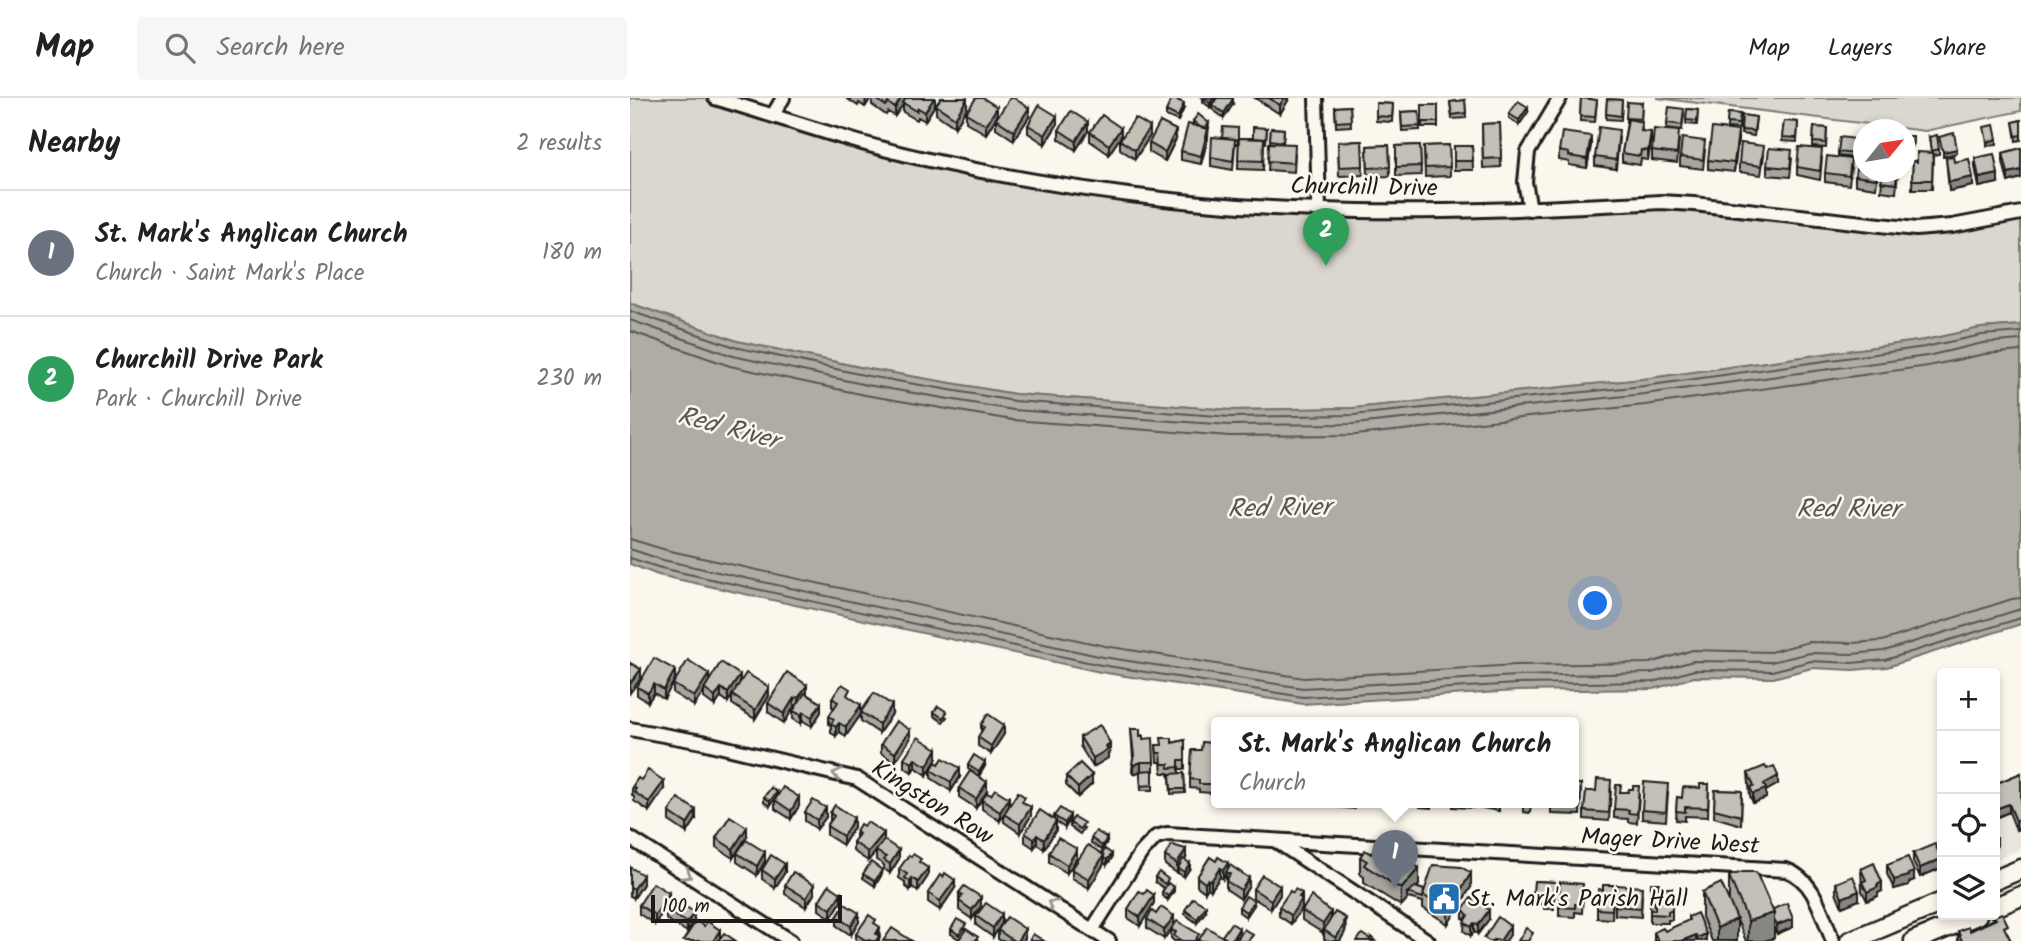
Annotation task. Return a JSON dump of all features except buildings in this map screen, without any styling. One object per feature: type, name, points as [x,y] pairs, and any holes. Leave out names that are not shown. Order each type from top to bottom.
[{"type":"main road","points":[[2000,878],[2021,869]]},
{"type":"main road","points":[[2000,905],[2021,896]]},
{"type":"main road","points":[[1850,941],[1937,904]]},
{"type":"main road","points":[[1914,941],[1965,920]]},
{"type":"street","name":"Churchill Drive","points":[[715,98],[928,160],[1050,182],[1174,199],[1319,210],[1395,212],[1661,202],[1916,229],[1952,226],[2021,213]]},
{"type":"street","points":[[772,116],[783,98]]},
{"type":"street","points":[[1316,98],[1319,210]]},
{"type":"street","points":[[1530,209],[1525,182],[1528,152],[1560,98]]},
{"type":"street","name":"Kingston Row","points":[[630,729],[702,742],[857,779],[1109,941]]},
{"type":"street","name":"Mager Drive West","points":[[1092,930],[1141,853],[1156,837],[1167,834],[1786,870],[1799,874],[1812,889],[1833,941]]},
{"type":"street","points":[[630,838],[790,941]]},
{"type":"street","points":[[1276,841],[1428,941]]},
{"type":"shaded area","points":[[630,98],[715,98],[843,136],[1050,182],[1319,210],[1661,202],[1916,229],[2021,213],[2021,325],[1981,328],[1925,340],[1643,379],[1353,408],[1231,410],[1015,394],[869,369],[737,341],[630,303]]},
{"type":"shaded area","points":[[1657,98],[2021,98],[2021,111],[1925,131],[1916,130],[1916,119],[1853,119],[1853,122]]},
{"type":"shaded area","points":[[2021,782],[2021,849],[2000,858],[2000,794],[2000,791]]},
{"type":"water","name":"Red River","points":[[630,303],[737,341],[869,369],[1015,394],[1231,410],[1353,408],[1643,379],[1925,340],[1981,328],[2021,325],[2021,624],[1887,667],[1853,670],[1812,668],[1773,678],[1694,677],[1654,689],[1517,691],[1303,704],[1100,672],[658,575],[630,564]]},
{"type":"place","name":"Churchill Drive Park","points":[[1326,266]]},
{"type":"place","name":"St. Mark's Anglican Church","points":[[1395,888]]},
{"type":"place","name":"St. Mark's Parish Hall","points":[[1444,899]]}]
